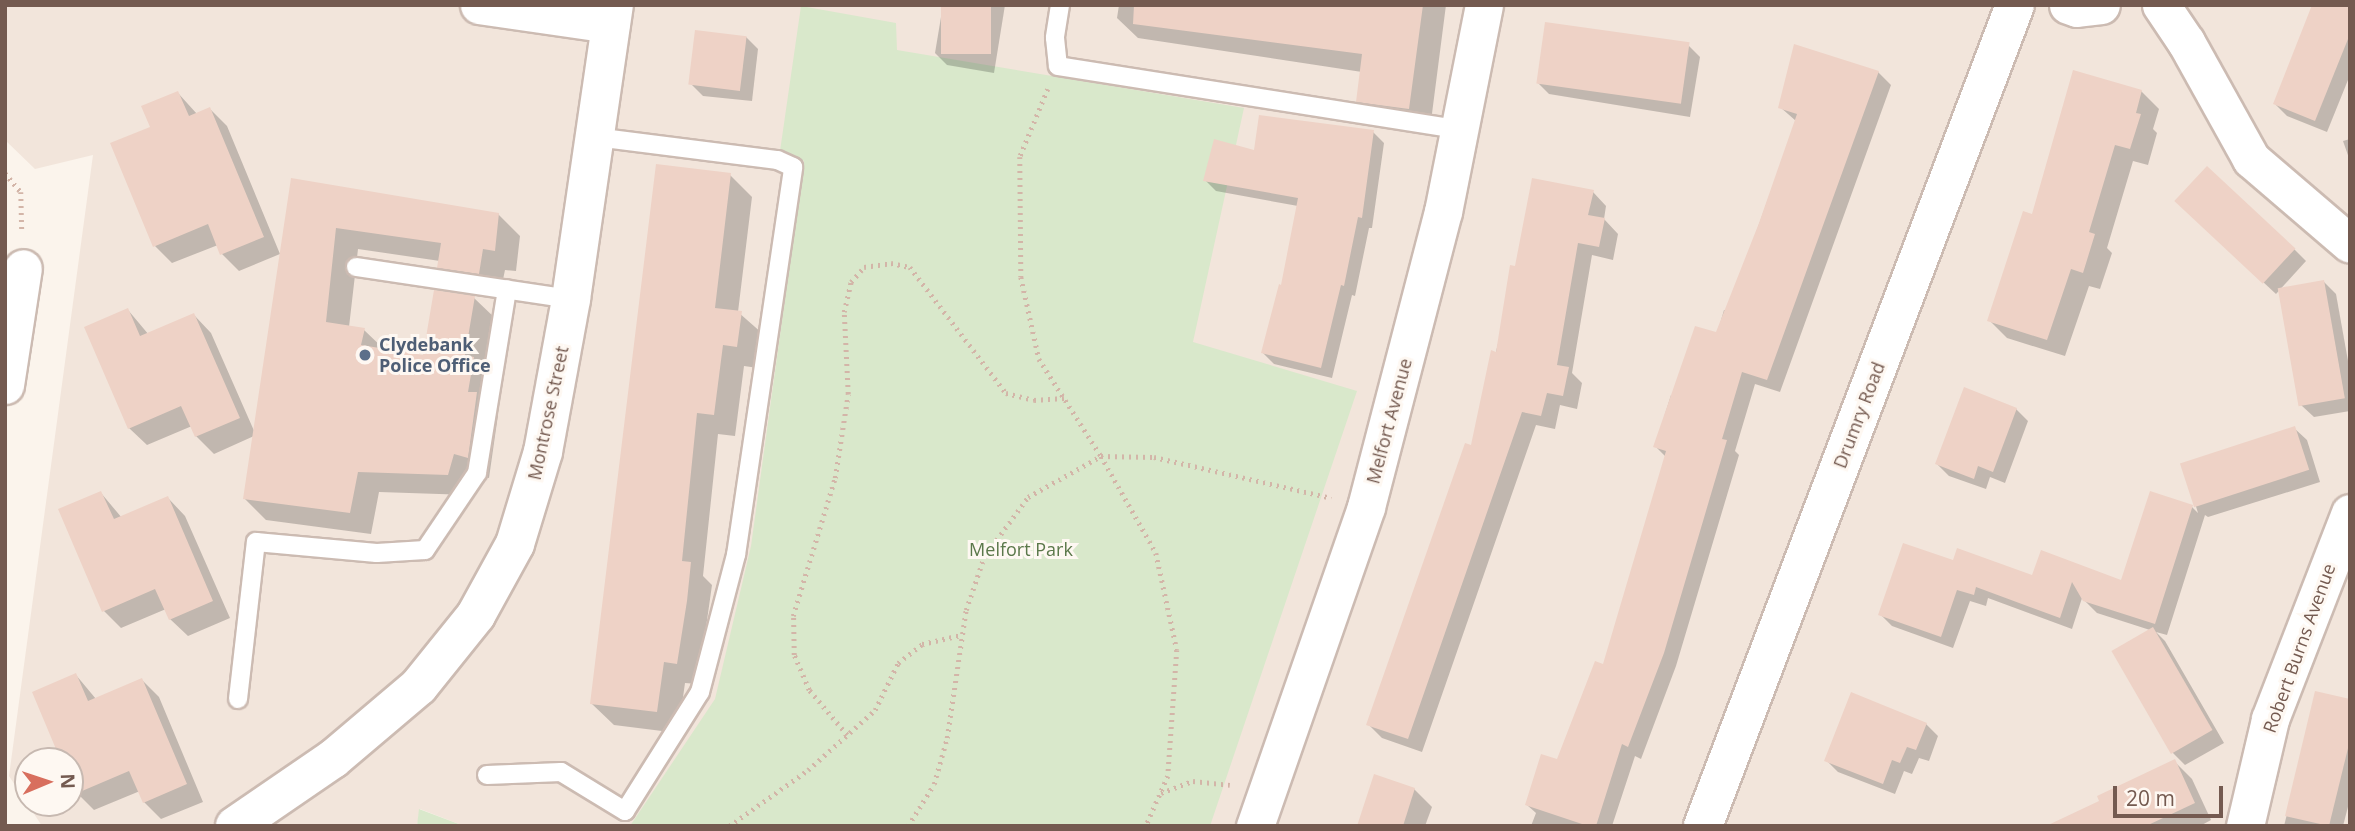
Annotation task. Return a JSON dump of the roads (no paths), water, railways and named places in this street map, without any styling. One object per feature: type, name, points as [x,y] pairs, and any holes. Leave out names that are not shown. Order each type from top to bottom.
[{"type":"street","points":[[479,5],[613,15]]},
{"type":"street","name":"Melfort Avenue","points":[[1260,811],[1366,507],[1444,212],[1484,5]]},
{"type":"street","name":"Drumry Road","points":[[1703,826],[2015,5]]},
{"type":"street","points":[[2068,5],[2077,8],[2101,5]]},
{"type":"street","points":[[2161,5],[2251,159],[2350,244]]},
{"type":"street","name":"Montrose Street","points":[[234,826],[333,759],[419,686],[476,615],[515,544],[543,452],[571,299],[613,15]]},
{"type":"street","points":[[5,385],[23,268]]},
{"type":"street","name":"Robert Burns Avenue","points":[[2245,826],[2270,719],[2350,513]]},
{"type":"lane","points":[[1060,5],[1055,38],[1058,66],[1461,130]]},
{"type":"lane","points":[[487,775],[561,772],[625,811],[700,692],[736,555],[793,167],[777,160],[595,137]]},
{"type":"lane","points":[[356,267],[571,299]]},
{"type":"lane","points":[[238,699],[256,542],[377,553],[425,550],[477,473],[507,289]]},
{"type":"place","name":"Clydebank Police Office","points":[[365,355]]},
{"type":"park label","name":"Melfort Park","points":[[1021,549]]}]
